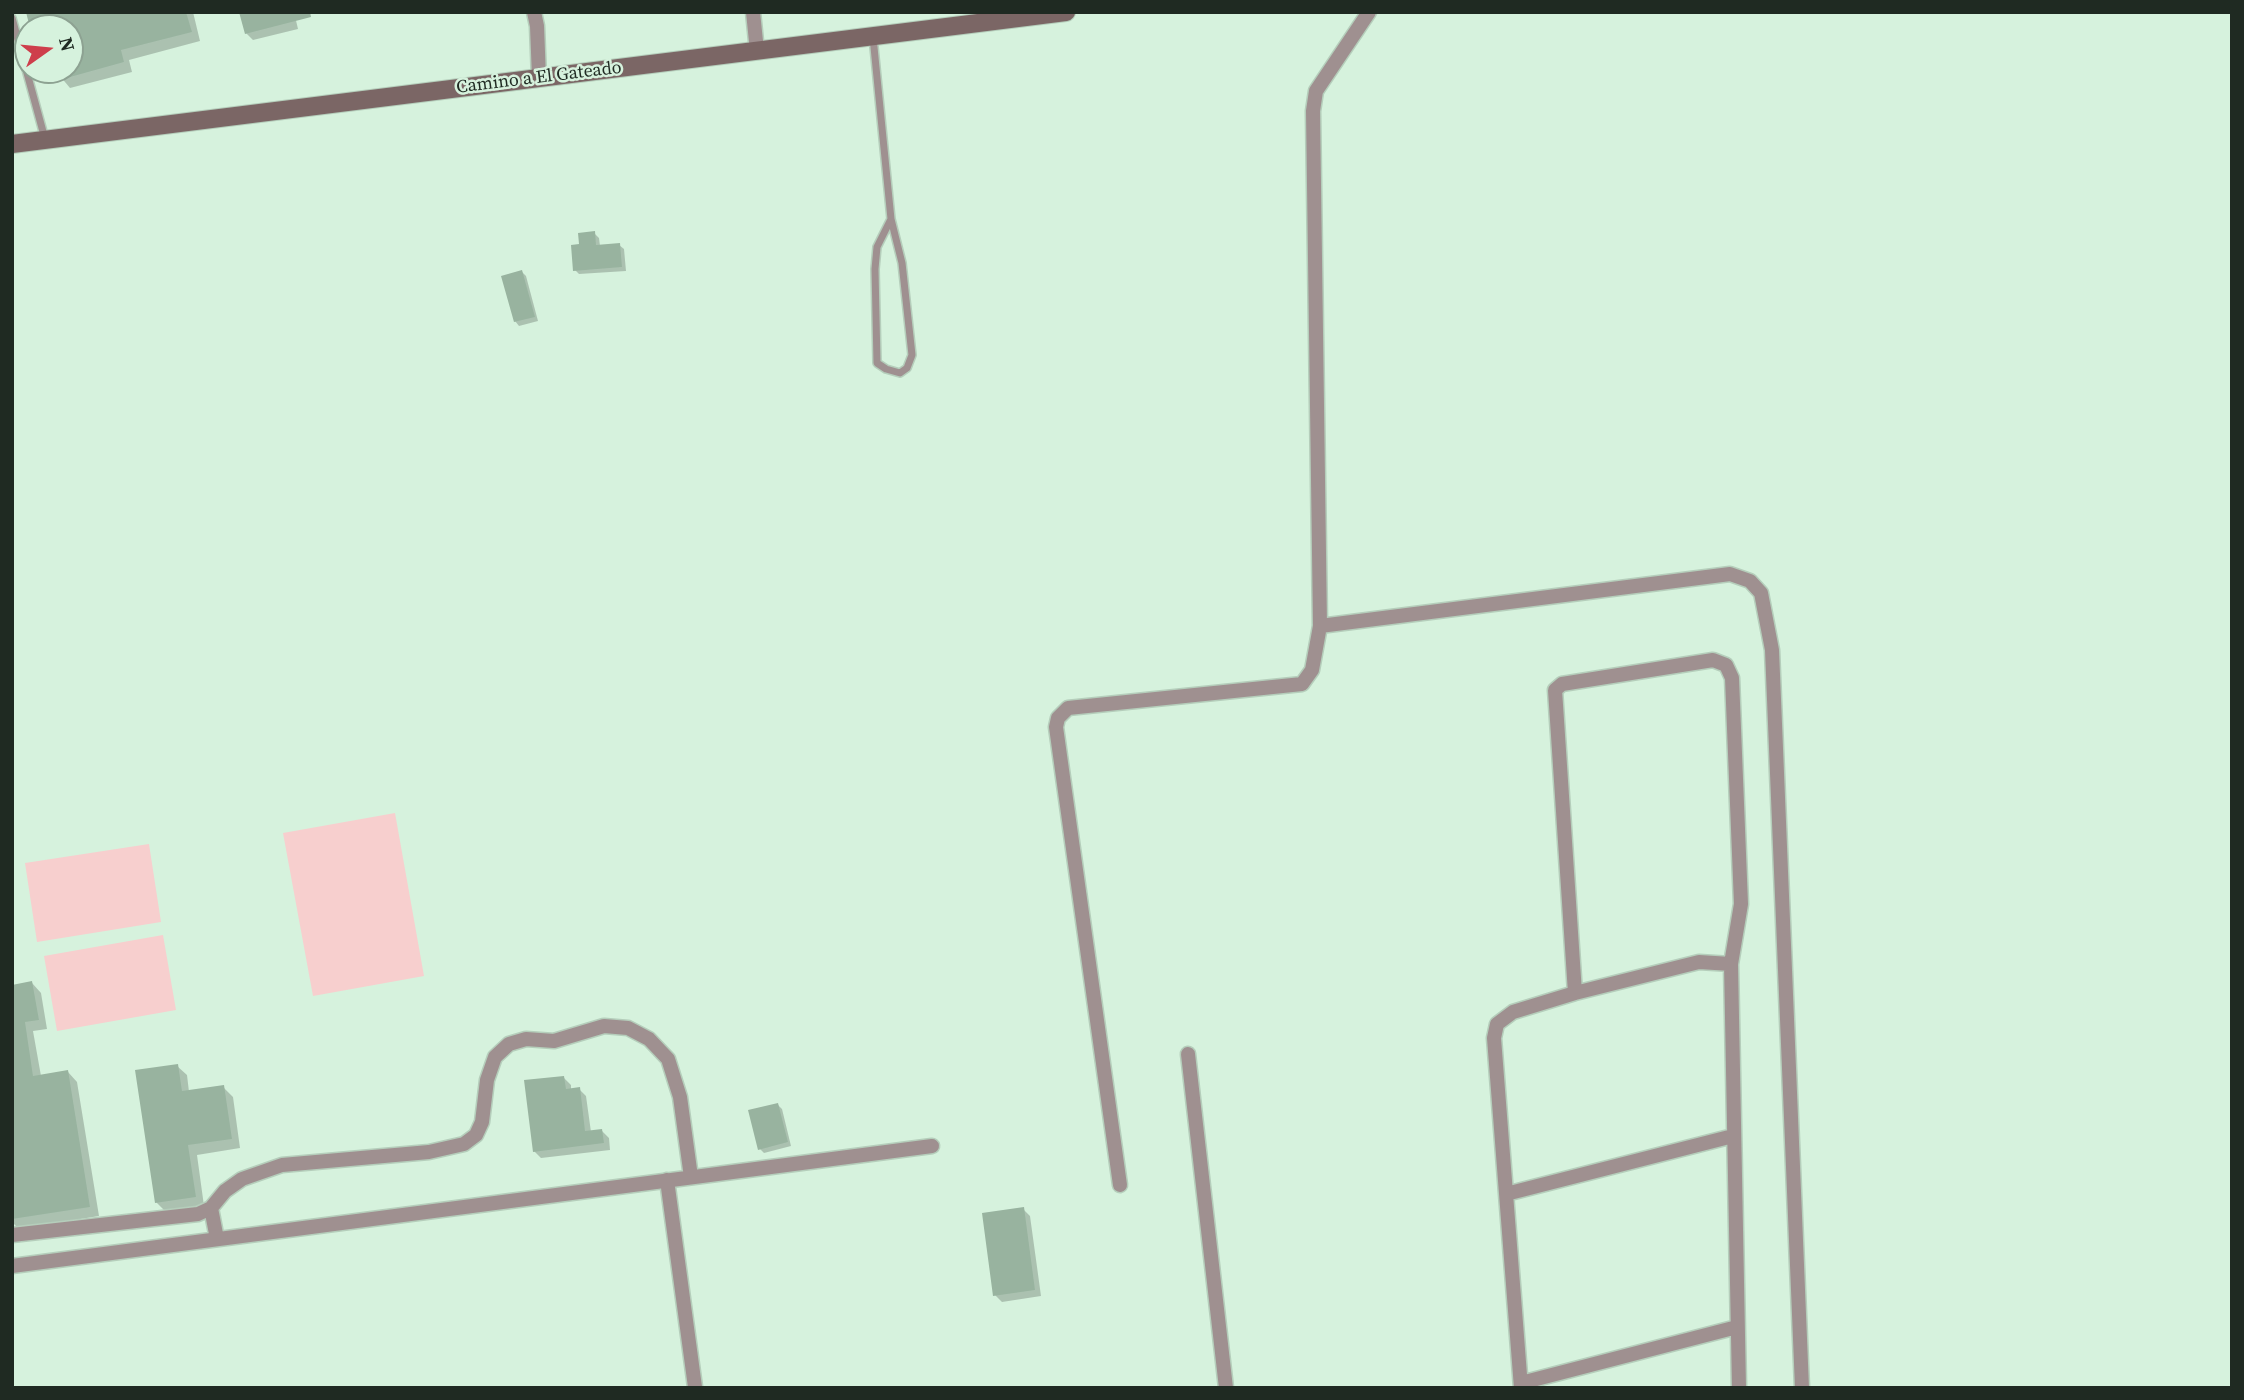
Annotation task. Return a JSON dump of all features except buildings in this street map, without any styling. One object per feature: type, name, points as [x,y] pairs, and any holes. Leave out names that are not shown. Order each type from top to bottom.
[{"type":"street","points":[[534,12],[540,78]]},
{"type":"street","points":[[753,12],[757,51]]},
{"type":"street","name":"Camino a El Gateado","points":[[12,143],[1066,12]]},
{"type":"street","points":[[1120,1185],[1056,727],[1058,718],[1068,708],[1302,684],[1312,670],[1320,626],[1313,111],[1316,91],[1369,12]]},
{"type":"street","points":[[1320,626],[1730,574],[1751,581],[1761,593],[1772,650],[1801,1388]]},
{"type":"street","points":[[1575,993],[1555,691],[1562,684],[1713,660],[1726,666],[1732,678],[1741,904],[1731,964],[1739,1388]]},
{"type":"street","points":[[1731,964],[1699,962],[1575,993],[1513,1012],[1497,1024],[1494,1038],[1521,1386],[1737,1327]]},
{"type":"street","points":[[12,1235],[198,1214],[211,1208],[225,1191],[242,1179],[282,1166],[429,1152],[464,1144],[476,1135],[482,1122],[487,1080],[495,1057],[509,1044],[526,1040],[554,1041],[604,1027],[628,1028],[649,1039],[668,1059],[680,1097],[691,1177]]},
{"type":"street","points":[[1188,1054],[1226,1388]]},
{"type":"street","points":[[1506,1194],[1733,1136]]},
{"type":"street","points":[[12,1266],[932,1146]]},
{"type":"street","points":[[667,1180],[695,1387]]},
{"type":"street","points":[[211,1208],[217,1239]]},
{"type":"lane","points":[[12,18],[45,139]]},
{"type":"lane","points":[[873,36],[891,219],[902,263],[912,355],[907,368],[900,373],[877,363],[874,269],[877,247],[891,219]]},
{"type":"shaded area","points":[[395,813],[424,976],[313,996],[283,833]]},
{"type":"shaded area","points":[[149,844],[161,922],[37,942],[25,863]]},
{"type":"shaded area","points":[[163,935],[176,1010],[57,1031],[44,956]]}]
